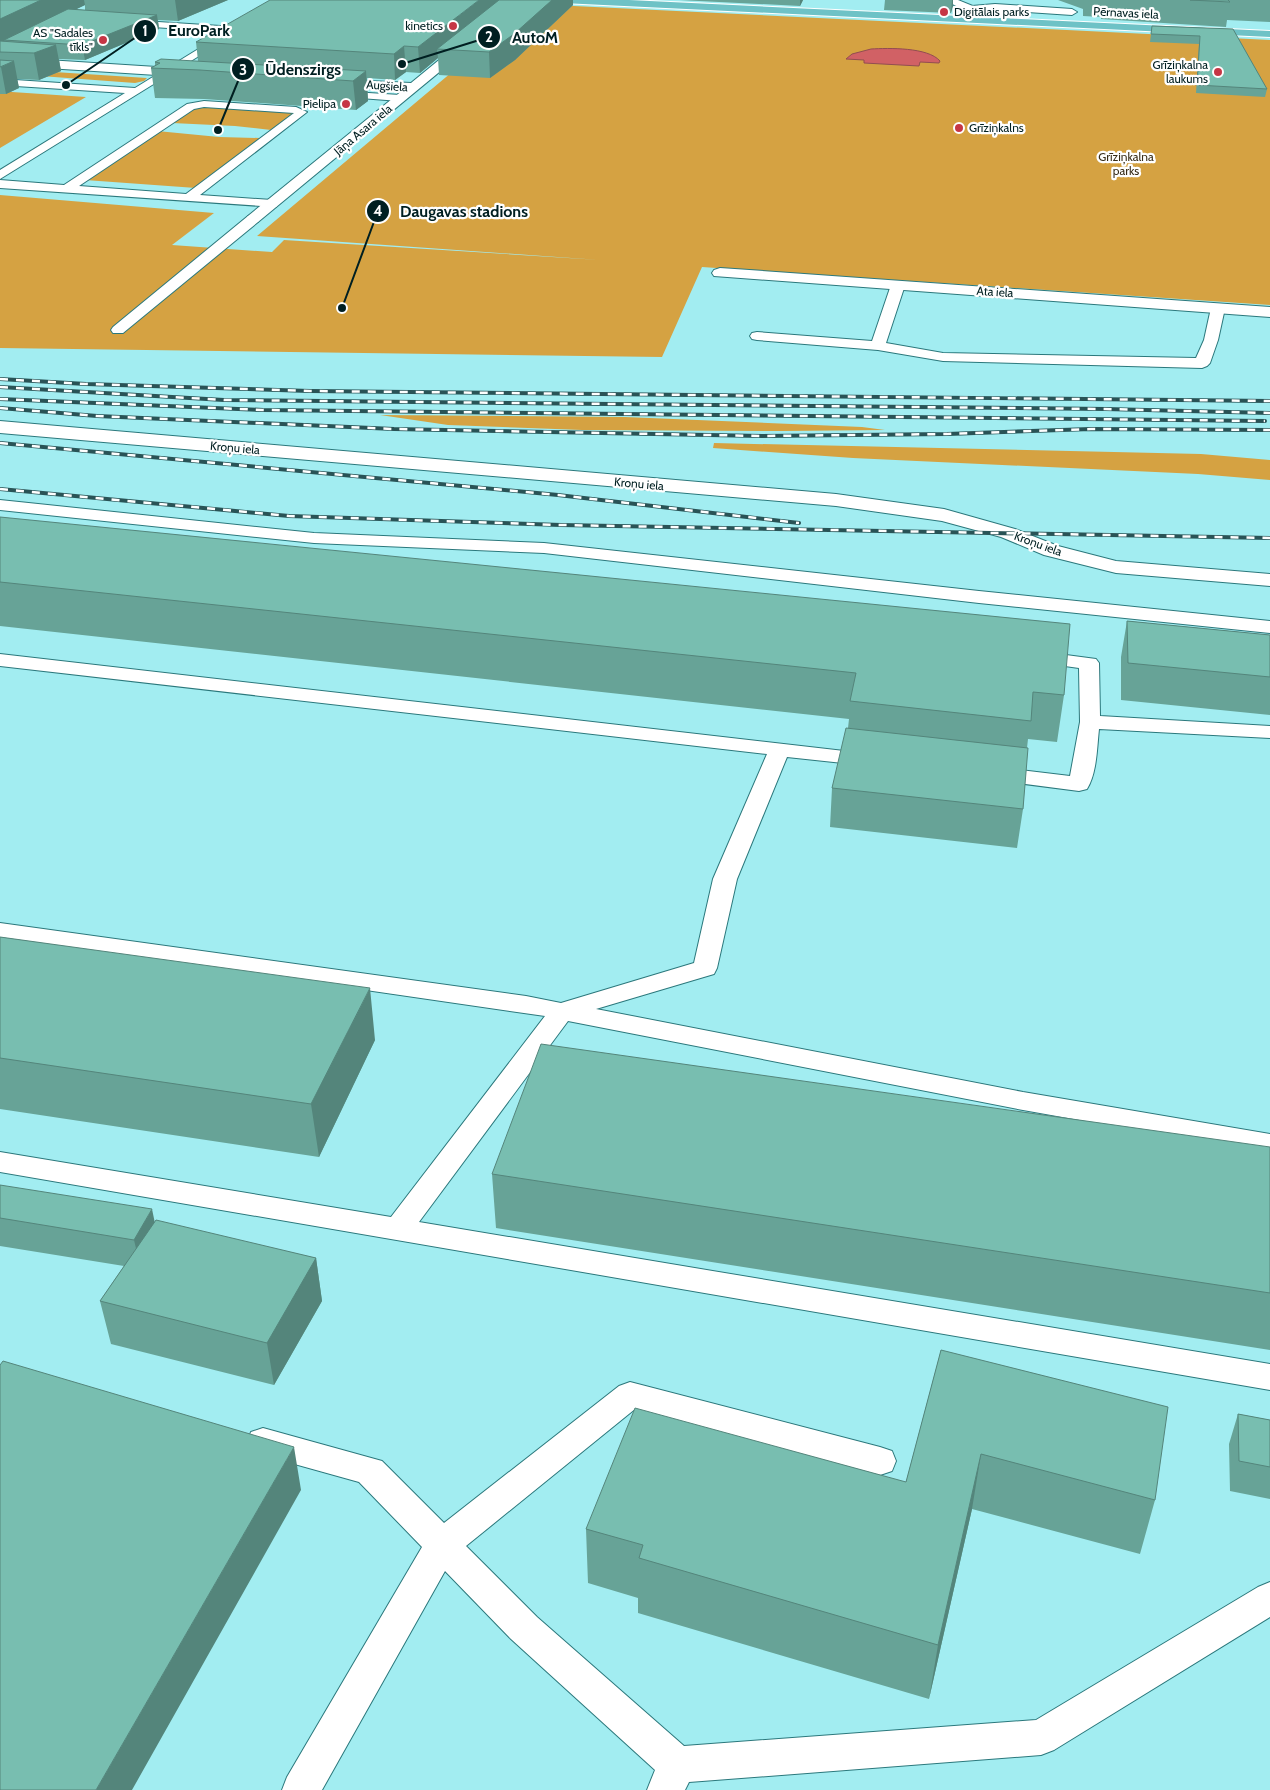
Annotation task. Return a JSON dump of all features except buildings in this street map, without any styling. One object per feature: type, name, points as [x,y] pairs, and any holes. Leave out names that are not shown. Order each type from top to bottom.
[{"type":"main road","name":"Pērnavas iela","points":[[562,0],[1270,34]]},
{"type":"street","name":"Jāņa Asara iela","points":[[253,219],[414,88],[514,5],[517,0]]},
{"type":"street","points":[[950,0],[981,13],[980,20]]},
{"type":"street","points":[[0,61],[169,78],[197,74]]},
{"type":"street","name":"Augšiela","points":[[322,82],[414,88]]},
{"type":"street","name":"Ata iela","points":[[720,273],[1270,312]]},
{"type":"street","name":"Kroņu iela","points":[[0,427],[836,500],[944,515],[1008,533],[1051,551],[1116,567],[1270,580]]},
{"type":"lane","points":[[1013,0],[1029,0]]},
{"type":"lane","points":[[1044,0],[1053,3],[1070,1]]},
{"type":"lane","points":[[972,9],[995,7],[1072,12]]},
{"type":"lane","points":[[0,175],[151,82],[169,78],[236,30],[113,22]]},
{"type":"lane","points":[[0,82],[137,91]]},
{"type":"lane","points":[[327,94],[400,98]]},
{"type":"lane","points":[[66,189],[191,106],[204,104],[296,110],[302,112],[188,198]]},
{"type":"lane","points":[[0,184],[272,204]]},
{"type":"lane","points":[[118,330],[253,219]]},
{"type":"lane","points":[[878,346],[898,285]]},
{"type":"lane","points":[[757,336],[878,346],[943,356],[1202,364],[1218,308]]},
{"type":"lane","points":[[0,505],[314,538],[544,548],[979,597],[1270,627]]},
{"type":"lane","points":[[973,771],[1079,784],[1090,722],[1089,663],[1019,655]]},
{"type":"lane","points":[[0,660],[886,761]]},
{"type":"lane","points":[[1090,722],[1270,732]]},
{"type":"lane","points":[[398,1229],[562,1011],[705,968],[725,879],[780,749]]},
{"type":"lane","points":[[0,930],[526,1004],[1013,1099],[1270,1144]]},
{"type":"lane","points":[[0,1162],[1270,1377]]},
{"type":"lane","points":[[302,1790],[442,1545],[630,1395],[880,1461]]},
{"type":"lane","points":[[236,1435],[370,1471],[672,1782],[1041,1738],[1270,1598]]},
{"type":"green space","name":"Grīziņkalna parks","points":[[533,4],[1270,40],[1270,305],[702,267],[662,357],[0,348],[0,195],[214,213],[172,245],[272,252],[284,240],[600,260],[257,236]]},
{"type":"green space","points":[[0,68],[147,78],[144,81],[135,83],[0,73]]},
{"type":"green space","points":[[0,90],[12,92],[86,97],[0,148]]},
{"type":"green space","points":[[205,105],[292,111],[294,113],[271,130],[172,123],[196,107]]},
{"type":"green space","points":[[157,131],[219,137],[260,138],[196,188],[85,180]]},
{"type":"green space","points":[[380,415],[625,417],[862,427],[885,430],[582,430],[448,425]]},
{"type":"green space","points":[[714,443],[1201,454],[1270,460],[1270,480],[1198,474],[853,458],[713,448]]},
{"type":"shaded area","points":[[871,49],[917,51],[934,56],[940,61],[939,63],[920,62],[919,66],[864,63],[864,60],[846,59],[852,54]]},
{"type":"railway","points":[[0,379],[86,384],[310,391],[1270,401]]},
{"type":"railway","points":[[0,387],[224,400],[1105,409],[1270,413]]},
{"type":"railway","points":[[0,399],[263,410],[1265,421]]},
{"type":"railway","points":[[0,408],[97,416],[394,429],[762,436],[947,434],[1091,429],[1270,430]]},
{"type":"railway","points":[[0,443],[558,495],[799,523]]},
{"type":"railway","points":[[0,489],[289,516],[561,525],[1270,538]]},
{"type":"place","name":"Digitālais parks","points":[[944,12]]},
{"type":"place","name":"kinetics","points":[[453,26]]},
{"type":"place","name":"AS \"Sadales tīkls\"","points":[[103,40]]},
{"type":"place","name":"AutoM","points":[[402,64]]},
{"type":"place","name":"Grīziņkalna laukums","points":[[1218,72]]},
{"type":"place","name":"EuroPark","points":[[66,85]]},
{"type":"place","name":"Pielipa","points":[[346,104]]},
{"type":"place","name":"Grīziņkalns","points":[[959,128]]},
{"type":"place","name":"Ūdenszirgs","points":[[218,130]]},
{"type":"place","name":"Daugavas stadions","points":[[342,308]]}]
